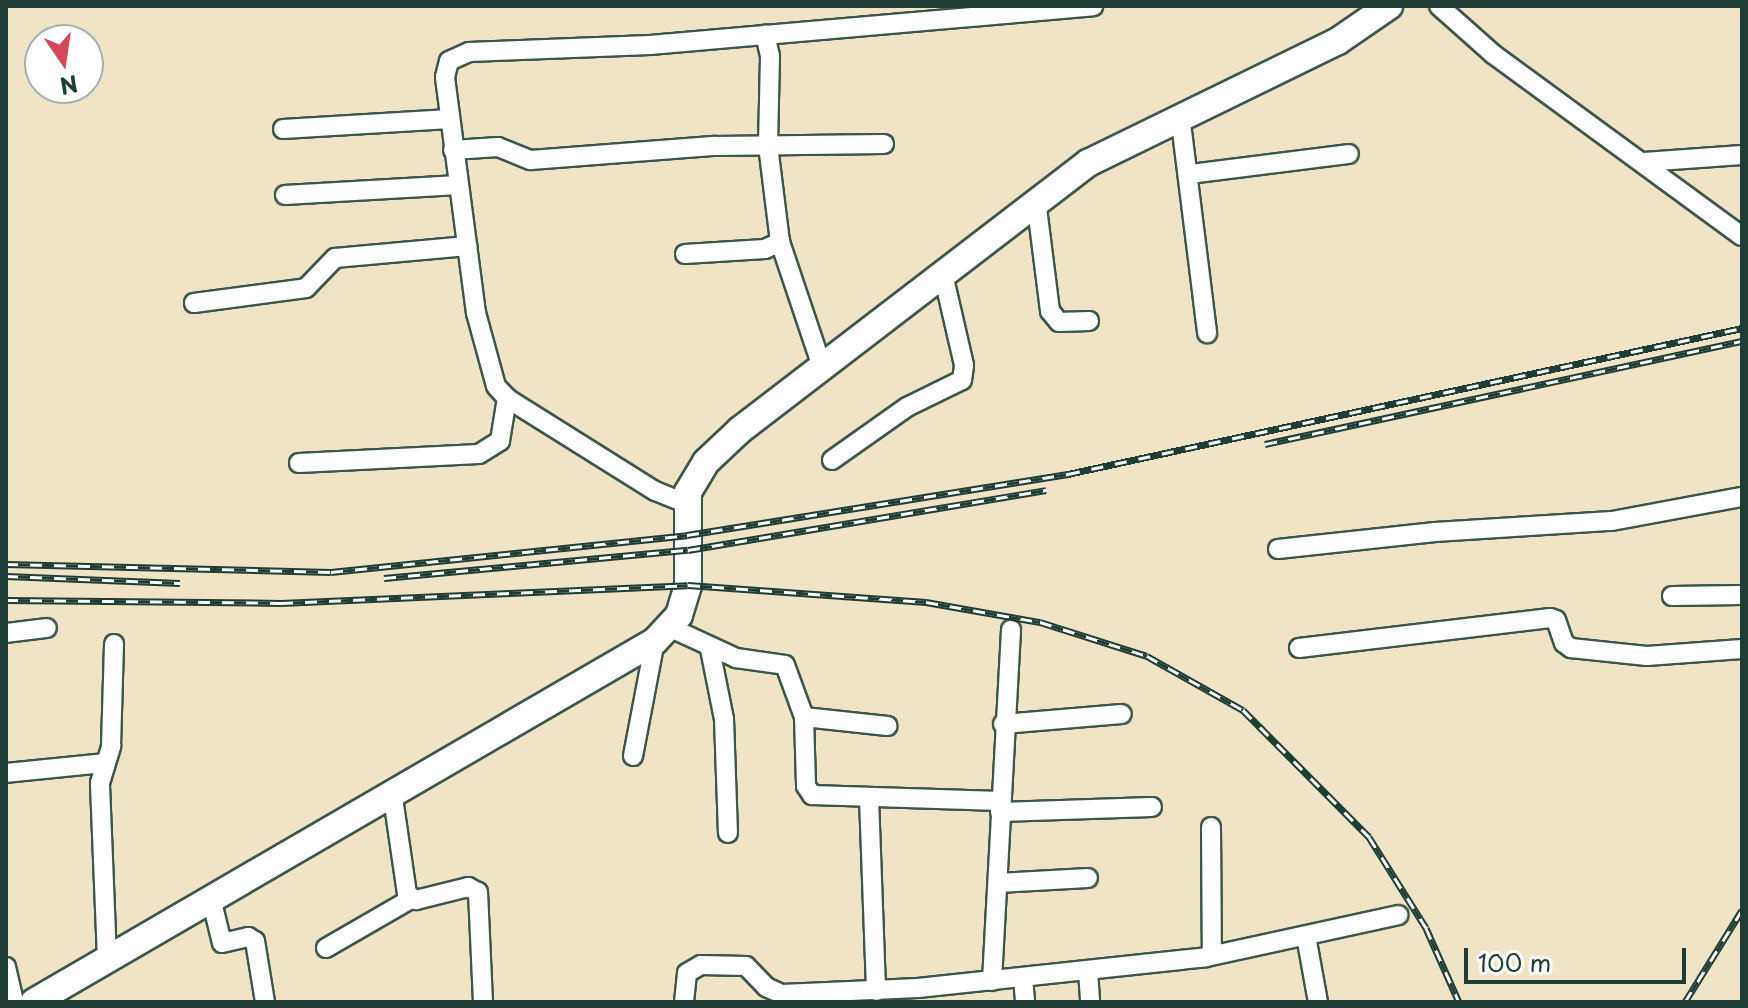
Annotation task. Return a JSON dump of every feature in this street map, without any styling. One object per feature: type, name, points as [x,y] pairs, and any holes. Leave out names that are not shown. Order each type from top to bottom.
[{"type":"highway","points":[[34,1002],[67,993],[107,959],[663,634],[688,585],[685,503],[699,473],[720,448],[1036,200],[1088,163],[1180,115],[1338,41],[1389,6]]},
{"type":"street","points":[[685,503],[655,491],[507,398],[488,370],[453,150],[445,69],[449,61],[469,52],[765,35],[1093,6]]},
{"type":"street","points":[[1443,7],[1493,54],[1742,236]]},
{"type":"street","points":[[765,35],[770,56],[768,145],[780,242],[822,367]]},
{"type":"street","points":[[1180,115],[1190,174],[1207,333]]},
{"type":"street","points":[[283,129],[450,119]]},
{"type":"street","points":[[453,150],[498,147],[531,160],[768,145],[884,144]]},
{"type":"street","points":[[1190,174],[1349,154]]},
{"type":"street","points":[[1644,162],[1742,155]]},
{"type":"street","points":[[285,195],[458,185]]},
{"type":"street","points":[[1036,200],[1050,311],[1059,322],[1089,321]]},
{"type":"street","points":[[685,254],[765,249],[780,242]]},
{"type":"street","points":[[194,303],[306,288],[335,258],[467,246]]},
{"type":"street","points":[[832,460],[907,407],[962,380],[964,365],[943,274]]},
{"type":"street","points":[[299,463],[479,454],[500,441],[507,398]]},
{"type":"street","points":[[1278,549],[1350,539],[1612,521],[1742,497]]},
{"type":"street","points":[[1672,596],[1742,595]]},
{"type":"street","points":[[1299,648],[1550,618],[1571,648],[1647,656],[1742,649]]},
{"type":"street","points":[[6,633],[47,628]]},
{"type":"street","points":[[992,981],[1003,724],[1011,630]]},
{"type":"street","points":[[633,756],[663,634],[789,668],[804,717],[807,792],[1000,807],[1152,807]]},
{"type":"street","points":[[107,959],[104,763],[111,746],[114,644]]},
{"type":"street","points":[[710,649],[724,719],[728,833]]},
{"type":"street","points":[[1003,724],[1122,714]]},
{"type":"street","points":[[804,717],[888,726]]},
{"type":"street","points":[[6,773],[104,763]]},
{"type":"street","points":[[392,791],[411,899]]},
{"type":"street","points":[[869,798],[876,991]]},
{"type":"street","points":[[1211,827],[1212,955]]},
{"type":"street","points":[[998,883],[1088,878]]},
{"type":"street","points":[[326,948],[411,899],[468,887],[478,892],[483,1002]]},
{"type":"street","points":[[211,898],[222,943],[248,937],[255,941],[265,1002]]},
{"type":"street","points":[[684,1002],[685,981],[693,968],[746,966],[761,977],[766,987],[782,994],[876,991],[1023,978],[1212,955],[1398,915]]},
{"type":"street","points":[[1306,936],[1318,1002]]},
{"type":"street","points":[[6,967],[14,1002]]},
{"type":"street","points":[[1088,971],[1090,1002]]},
{"type":"street","points":[[756,1002],[761,977]]},
{"type":"street","points":[[1023,978],[1025,1002]]},
{"type":"railway","points":[[6,564],[331,572],[687,535],[1068,474],[1742,328]]},
{"type":"railway","points":[[1265,444],[1742,341]]},
{"type":"railway","points":[[384,578],[688,550],[1046,490]]},
{"type":"railway","points":[[6,576],[180,583]]},
{"type":"railway","points":[[6,600],[281,603],[688,585],[926,602],[1040,622],[1147,656],[1243,710],[1369,837],[1426,928],[1459,1002]]},
{"type":"railway","points":[[1685,1002],[1742,910]]}]
